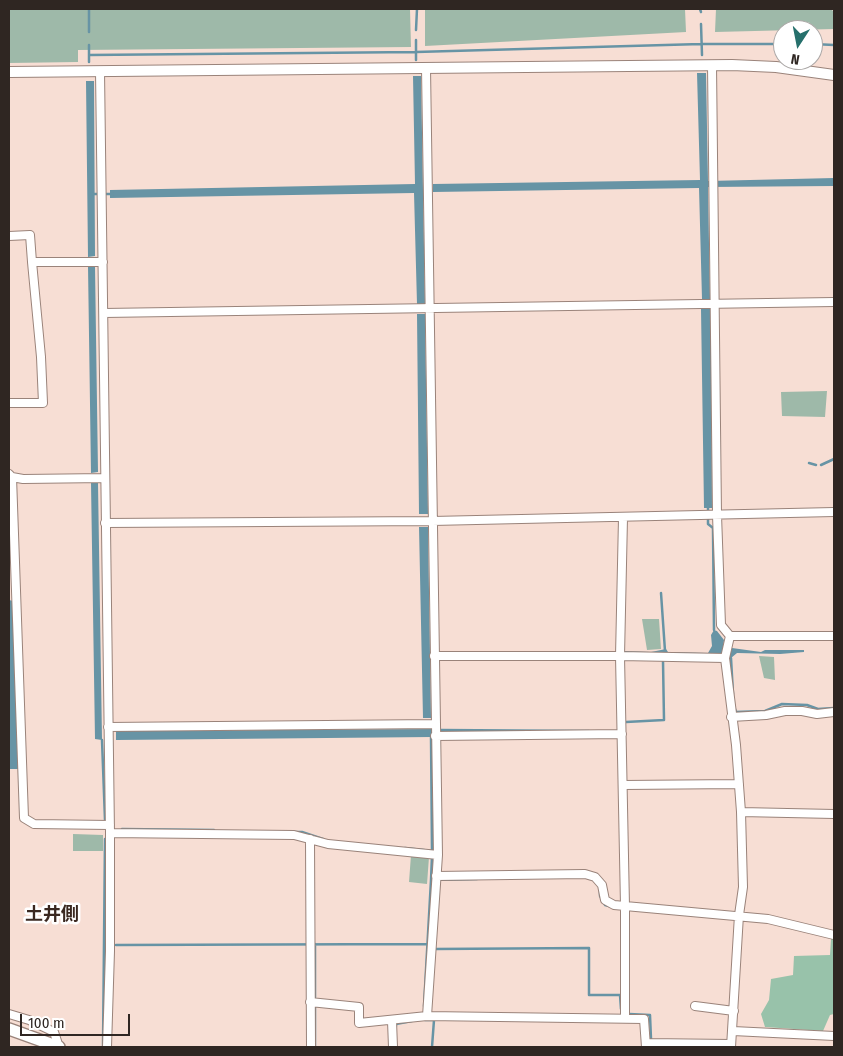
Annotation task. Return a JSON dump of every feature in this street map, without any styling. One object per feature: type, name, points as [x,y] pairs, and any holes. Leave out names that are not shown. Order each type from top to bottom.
[{"type":"main road","points":[[9,1029],[59,1047]]},
{"type":"street","points":[[712,65],[714,189],[709,304],[711,515],[720,625],[730,636],[834,636]]},
{"type":"street","points":[[9,72],[712,65],[776,66],[834,75]]},
{"type":"street","points":[[424,1017],[436,880],[434,855],[435,736],[429,724],[434,656],[426,521],[424,309],[428,188],[426,68]]},
{"type":"street","points":[[100,71],[104,314],[98,478],[105,523],[110,829],[110,951],[107,1047]]},
{"type":"street","points":[[9,236],[30,235],[41,357],[43,403],[9,403]]},
{"type":"street","points":[[32,262],[103,262]]},
{"type":"street","points":[[104,314],[834,302]]},
{"type":"street","points":[[98,478],[23,479],[10,476],[24,818],[34,824],[294,836],[328,844],[434,855]]},
{"type":"street","points":[[105,523],[426,521],[834,512]]},
{"type":"street","points":[[623,518],[620,656],[625,909],[625,1018]]},
{"type":"street","points":[[314,1002],[358,1007],[359,1023],[424,1017],[644,1019],[646,1045],[731,1046],[739,915],[743,887],[741,812],[736,745],[725,658],[730,636]]},
{"type":"street","points":[[434,656],[725,658]]},
{"type":"street","points":[[731,717],[766,715],[785,711],[802,711],[817,714],[834,712]]},
{"type":"street","points":[[108,733],[429,724]]},
{"type":"street","points":[[435,736],[622,734]]},
{"type":"street","points":[[623,785],[739,784]]},
{"type":"street","points":[[741,812],[834,814]]},
{"type":"street","points":[[310,839],[310,944],[314,1002],[312,1047]]},
{"type":"street","points":[[436,880],[585,874],[595,877],[602,885],[605,900],[625,909],[739,915],[768,919],[834,935]]},
{"type":"street","points":[[695,1006],[734,1011]]},
{"type":"street","points":[[9,1014],[29,1020],[54,1032],[59,1047]]},
{"type":"street","points":[[392,1020],[393,1047]]},
{"type":"street","points":[[732,1031],[834,1036]]},
{"type":"green space","points":[[9,9],[410,9],[411,47],[78,50],[78,62],[9,63]]},
{"type":"green space","points":[[425,9],[685,9],[686,32],[425,46]]},
{"type":"green space","points":[[716,9],[831,9],[834,12],[834,29],[823,29],[823,20],[773,20],[773,31],[715,32]]},
{"type":"green space","points":[[827,391],[825,417],[782,416],[781,392]]},
{"type":"green space","points":[[642,619],[659,619],[661,649],[647,650]]},
{"type":"green space","points":[[759,656],[774,657],[775,680],[764,678]]},
{"type":"green space","points":[[73,834],[103,835],[103,851],[73,851]]},
{"type":"green space","points":[[411,855],[429,857],[427,884],[409,882]]},
{"type":"green space","points":[[831,939],[834,939],[834,1014],[830,1015],[823,1031],[765,1027],[761,1014],[769,1000],[771,979],[793,975],[794,956],[830,955]]},
{"type":"water","points":[[697,73],[706,73],[708,181],[834,178],[834,186],[708,187],[710,299],[702,299],[699,188],[433,192],[433,184],[700,180]]},
{"type":"water","points":[[413,76],[421,76],[425,304],[417,304],[414,193],[110,198],[110,190],[415,184]]},
{"type":"water","points":[[86,81],[94,81],[95,256],[88,257]]},
{"type":"water","points":[[88,266],[95,267],[98,472],[91,473]]},
{"type":"water","points":[[701,309],[711,309],[712,508],[704,508]]},
{"type":"water","points":[[417,314],[425,314],[428,514],[419,514]]},
{"type":"water","points":[[91,483],[98,483],[102,740],[95,739]]},
{"type":"water","points":[[419,527],[428,527],[431,718],[423,718]]},
{"type":"water","points":[[9,600],[13,601],[18,769],[9,769]]},
{"type":"water","points":[[714,630],[724,640],[723,651],[731,651],[732,648],[761,652],[765,650],[804,650],[804,652],[780,654],[737,653],[731,658],[730,655],[722,653],[717,656],[624,653],[624,651],[651,652],[666,649],[668,652],[708,653],[712,646],[711,635]]},
{"type":"water","points":[[432,729],[432,737],[116,740],[116,731]]},
{"type":"waterway","points":[[89,9],[89,32]]},
{"type":"waterway","points":[[416,30],[417,9]]},
{"type":"waterway","points":[[701,24],[702,55]]},
{"type":"waterway","points":[[416,40],[416,60]]},
{"type":"waterway","points":[[89,62],[89,55],[416,52],[701,44],[773,44]]},
{"type":"waterway","points":[[823,44],[834,45]]},
{"type":"waterway","points":[[89,45],[89,55]]},
{"type":"waterway","points":[[93,194],[113,194]]},
{"type":"waterway","points":[[821,465],[834,459]]},
{"type":"waterway","points":[[809,463],[816,465]]},
{"type":"waterway","points":[[708,506],[708,524],[713,528],[714,630]]},
{"type":"waterway","points":[[661,593],[665,651]]},
{"type":"waterway","points":[[731,658],[733,694]]},
{"type":"waterway","points":[[626,722],[664,720],[663,661]]},
{"type":"waterway","points":[[735,709],[736,712],[765,711],[782,704],[807,705],[818,709],[834,708]]},
{"type":"waterway","points":[[440,730],[589,731]]},
{"type":"waterway","points":[[431,736],[432,850]]},
{"type":"waterway","points":[[102,740],[105,820]]},
{"type":"waterway","points":[[122,829],[214,830]]},
{"type":"waterway","points":[[294,832],[302,832],[323,839]]},
{"type":"waterway","points":[[103,1047],[105,839]]},
{"type":"waterway","points":[[405,848],[432,851]]},
{"type":"waterway","points":[[432,856],[431,880],[477,879]]},
{"type":"waterway","points":[[424,1006],[431,880]]},
{"type":"waterway","points":[[600,891],[600,896],[605,905],[609,906]]},
{"type":"waterway","points":[[315,944],[315,1047]]},
{"type":"waterway","points":[[116,945],[427,944]]},
{"type":"waterway","points":[[434,949],[589,948],[589,995],[620,995],[621,1009]]},
{"type":"waterway","points":[[629,1014],[650,1015],[651,1039]]},
{"type":"waterway","points":[[425,1020],[434,1020],[432,1047]]},
{"type":"waterway","points":[[396,1026],[396,1024],[412,1021]]},
{"type":"district","name":"土井側","points":[[52,915]]}]
